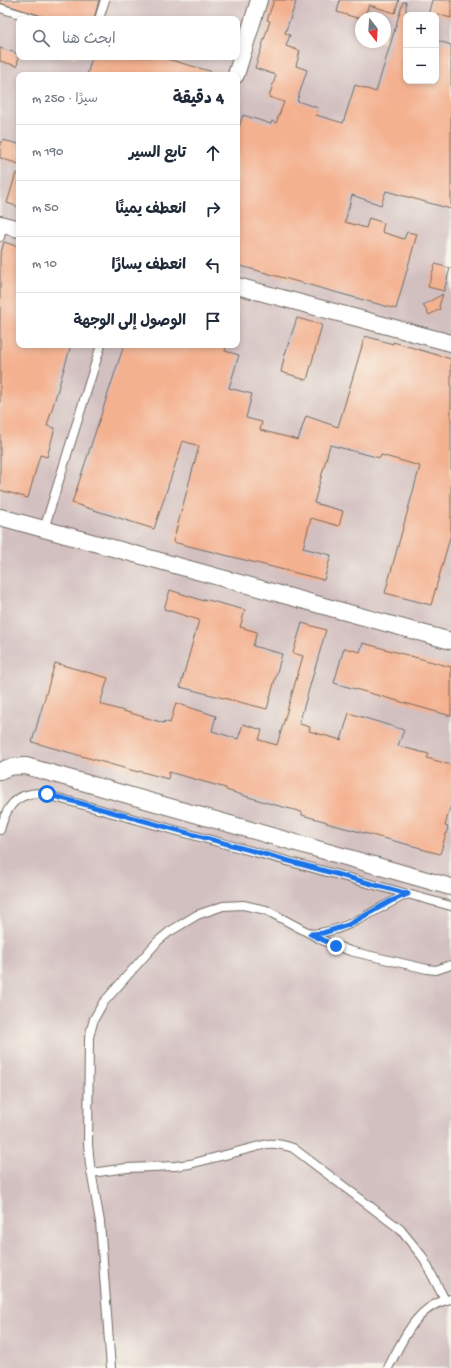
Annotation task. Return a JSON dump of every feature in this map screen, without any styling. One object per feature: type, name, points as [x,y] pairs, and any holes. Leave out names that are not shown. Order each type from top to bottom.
[{"type":"street","points":[[237,72],[259,0]]},
{"type":"street","points":[[1,229],[16,229]]},
{"type":"street","points":[[240,287],[451,342]]},
{"type":"street","points":[[0,517],[451,642]]},
{"type":"street","points":[[0,771],[5,768],[26,766],[451,886]]},
{"type":"lane","points":[[100,16],[105,0]]},
{"type":"lane","points":[[0,8],[25,16]]},
{"type":"lane","points":[[44,529],[100,348]]},
{"type":"lane","points":[[0,830],[6,810],[15,800],[27,794],[40,793],[451,906]]},
{"type":"lane","points":[[310,934],[323,933],[348,925],[386,904],[408,894]]},
{"type":"lane","points":[[111,1368],[100,1222],[91,1173],[88,1144],[87,1104],[88,1047],[91,1028],[98,1010],[103,1003],[158,941],[169,932],[197,915],[214,908],[233,905],[249,906],[266,910],[324,941],[350,951],[427,969],[436,970],[451,966]]},
{"type":"lane","points":[[91,1173],[127,1168],[190,1164],[273,1143],[293,1148],[400,1229],[422,1256],[448,1300],[427,1309],[414,1322],[388,1368]]},
{"type":"shaded area","points":[[0,0],[451,0],[451,1368],[0,1368]]},
{"type":"building","points":[[0,0],[99,0],[95,16],[41,16],[0,3]]},
{"type":"building","points":[[274,0],[289,0],[296,2],[285,33],[290,35],[286,46],[300,51],[296,66],[307,70],[297,101],[318,108],[316,115],[343,123],[355,85],[376,92],[389,48],[391,48],[391,42],[403,2],[406,2],[406,12],[403,12],[403,84],[439,84],[439,41],[451,45],[451,209],[386,191],[381,205],[352,195],[345,222],[366,228],[369,218],[384,223],[382,232],[404,239],[407,232],[417,234],[396,309],[240,266],[240,124],[243,115],[271,124],[272,121],[276,123],[284,102],[269,97],[276,75],[255,68],[270,21],[267,20]]},
{"type":"building","points":[[340,0],[399,0],[395,13],[369,5],[366,12],[355,12],[355,17],[337,12]]},
{"type":"building","points":[[432,0],[451,0],[451,18],[439,15],[439,12],[429,12]]},
{"type":"building","points":[[0,48],[16,53],[16,60],[18,60],[17,66],[0,61]]},
{"type":"building","points":[[91,60],[171,60],[213,72],[88,72]]},
{"type":"building","points":[[3,140],[16,143],[16,163],[0,158],[0,142]]},
{"type":"building","points":[[16,173],[16,206],[7,203]]},
{"type":"building","points":[[4,242],[16,246],[16,348],[70,348],[47,426],[55,428],[47,457],[40,455],[28,498],[0,490],[0,256]]},
{"type":"building","points":[[435,264],[450,268],[444,291],[428,287]]},
{"type":"building","points":[[443,294],[439,306],[440,309],[429,315],[423,305]]},
{"type":"building","points":[[297,318],[322,325],[307,380],[281,372],[285,354]]},
{"type":"building","points":[[365,336],[393,344],[393,342],[451,359],[451,534],[431,605],[385,593],[420,466],[381,455],[380,458],[330,445],[314,503],[343,511],[339,526],[311,518],[303,548],[331,555],[324,580],[173,542],[199,446],[183,441],[154,529],[72,503],[123,348],[226,348],[225,351],[239,355],[229,388],[252,394],[246,418],[262,422],[260,430],[298,440],[306,416],[338,427]]},
{"type":"building","points":[[170,590],[204,601],[204,599],[245,610],[240,627],[257,632],[253,646],[282,654],[267,709],[180,687],[199,620],[164,609]]},
{"type":"building","points":[[302,623],[326,630],[299,724],[310,727],[309,731],[341,740],[349,713],[404,730],[398,746],[429,754],[427,758],[451,765],[451,804],[445,826],[448,827],[440,854],[326,823],[327,822],[302,815],[302,812],[169,772],[168,779],[32,742],[55,663],[108,678],[100,704],[164,723],[164,721],[170,723],[176,703],[216,716],[212,731],[238,739],[243,724],[262,730],[259,740],[277,745],[303,656],[293,653]]},
{"type":"building","points":[[363,643],[451,667],[451,716],[334,683],[344,648],[360,652]]},
{"type":"route","points":[[47,794],[408,894],[391,901],[360,919],[336,930],[310,934],[336,946]]}]
